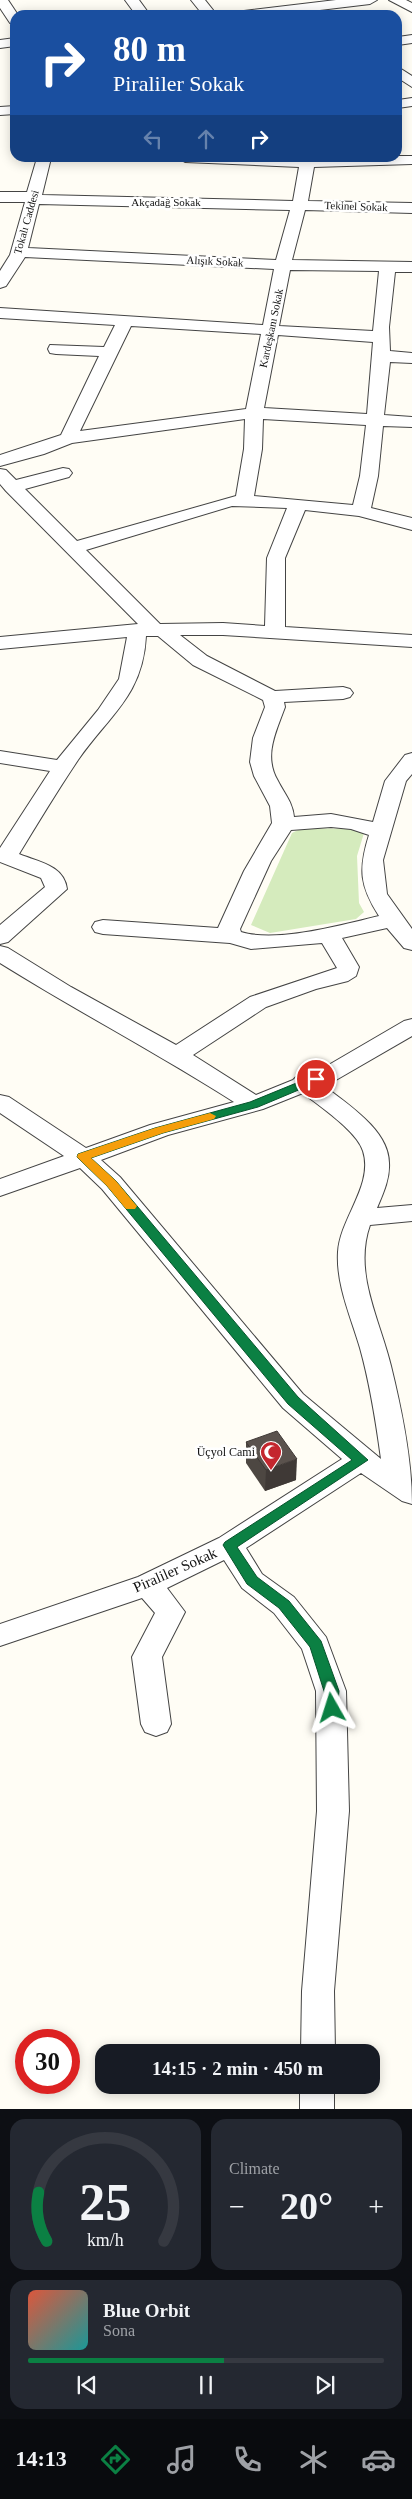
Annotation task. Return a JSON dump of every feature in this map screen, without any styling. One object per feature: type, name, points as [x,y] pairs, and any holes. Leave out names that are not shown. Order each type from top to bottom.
[{"type":"street","points":[[1,0],[10,13]]},
{"type":"street","points":[[198,0],[206,10]]},
{"type":"street","points":[[286,10],[370,0]]},
{"type":"street","points":[[396,0],[412,8]]},
{"type":"street","points":[[402,74],[412,82]]},
{"type":"street","name":"Tokalı Caddesi","points":[[0,283],[19,254],[43,162]]},
{"type":"street","name":"Kardeşkanı Sokak","points":[[244,499],[253,449],[254,413],[285,265],[288,240],[299,205],[308,162]]},
{"type":"street","name":"Akçadağ Sokak","points":[[0,196],[299,205]]},
{"type":"street","name":"Tekinel Sokak","points":[[299,205],[412,208]]},
{"type":"street","name":"Alışık Sokak","points":[[0,254],[285,265],[412,267]]},
{"type":"street","points":[[361,511],[369,476],[382,356],[381,337],[388,267]]},
{"type":"street","points":[[0,313],[381,337]]},
{"type":"street","points":[[68,438],[126,320]]},
{"type":"street","points":[[56,349],[110,352]]},
{"type":"street","points":[[382,356],[412,358]]},
{"type":"street","points":[[0,461],[38,450],[68,438],[254,413],[412,422]]},
{"type":"street","points":[[6,481],[63,473]]},
{"type":"street","points":[[6,481],[74,548],[152,630],[194,659],[271,697],[343,693]]},
{"type":"street","points":[[74,548],[231,500],[244,499],[361,511],[412,524]]},
{"type":"street","points":[[275,631],[276,558],[298,504]]},
{"type":"street","points":[[0,937],[56,889],[56,880],[49,873],[4,856],[63,767],[105,714],[129,679],[136,648],[152,630]]},
{"type":"street","points":[[0,643],[152,630],[275,631],[412,641]]},
{"type":"street","points":[[232,936],[230,929],[240,906],[264,852],[282,825],[284,818],[278,800],[261,769],[260,747],[275,707],[271,697]]},
{"type":"street","points":[[0,757],[63,767]]},
{"type":"street","points":[[412,760],[396,781],[372,860],[372,875],[376,894],[392,920],[412,943]]},
{"type":"street","points":[[282,825],[331,820],[360,823],[379,832]]},
{"type":"street","points":[[103,927],[232,936],[251,942],[329,935],[392,920]]},
{"type":"street","points":[[177,1055],[258,1002],[308,984],[340,976],[348,971],[348,967],[329,935]]},
{"type":"street","points":[[0,953],[63,992],[177,1055],[254,1104]]},
{"type":"street","points":[[304,1082],[317,1066],[412,1010]]},
{"type":"street","points":[[0,1188],[159,1130],[254,1104],[304,1082],[328,1075],[412,1026]]},
{"type":"street","points":[[304,1082],[355,1125],[375,1149],[378,1166],[351,1251],[356,1294],[372,1347],[407,1485]]},
{"type":"street","points":[[0,1102],[83,1157],[111,1183],[293,1400],[361,1460],[407,1485]]},
{"type":"street","points":[[361,1218],[412,1212]]},
{"type":"street","name":"Piraliler Sokak","points":[[0,1636],[148,1585],[229,1545],[361,1460]]},
{"type":"street","points":[[229,1545],[252,1581],[284,1605],[316,1645],[332,1691],[333,1812],[318,1991],[318,2044]]},
{"type":"street","points":[[148,1585],[170,1612],[147,1657],[156,1724]]},
{"type":"street","points":[[317,2094],[317,2109]]},
{"type":"green space","points":[[302,828],[357,829],[364,833],[357,856],[359,903],[364,912],[356,919],[270,933],[251,925],[292,833]]},
{"type":"building","points":[[277,1431],[297,1459],[266,1470],[246,1442]]},
{"type":"slow traffic","points":[[131,1206],[111,1183],[83,1157],[159,1130],[210,1116]]},
{"type":"place","name":"Üçyol Cami","points":[[271,1471]]},
{"type":"route","points":[[316,1079],[304,1082],[254,1104],[159,1130],[83,1157],[111,1183],[293,1400],[361,1460],[229,1545],[252,1581],[284,1605],[316,1645],[332,1691],[332,1708]]}]
